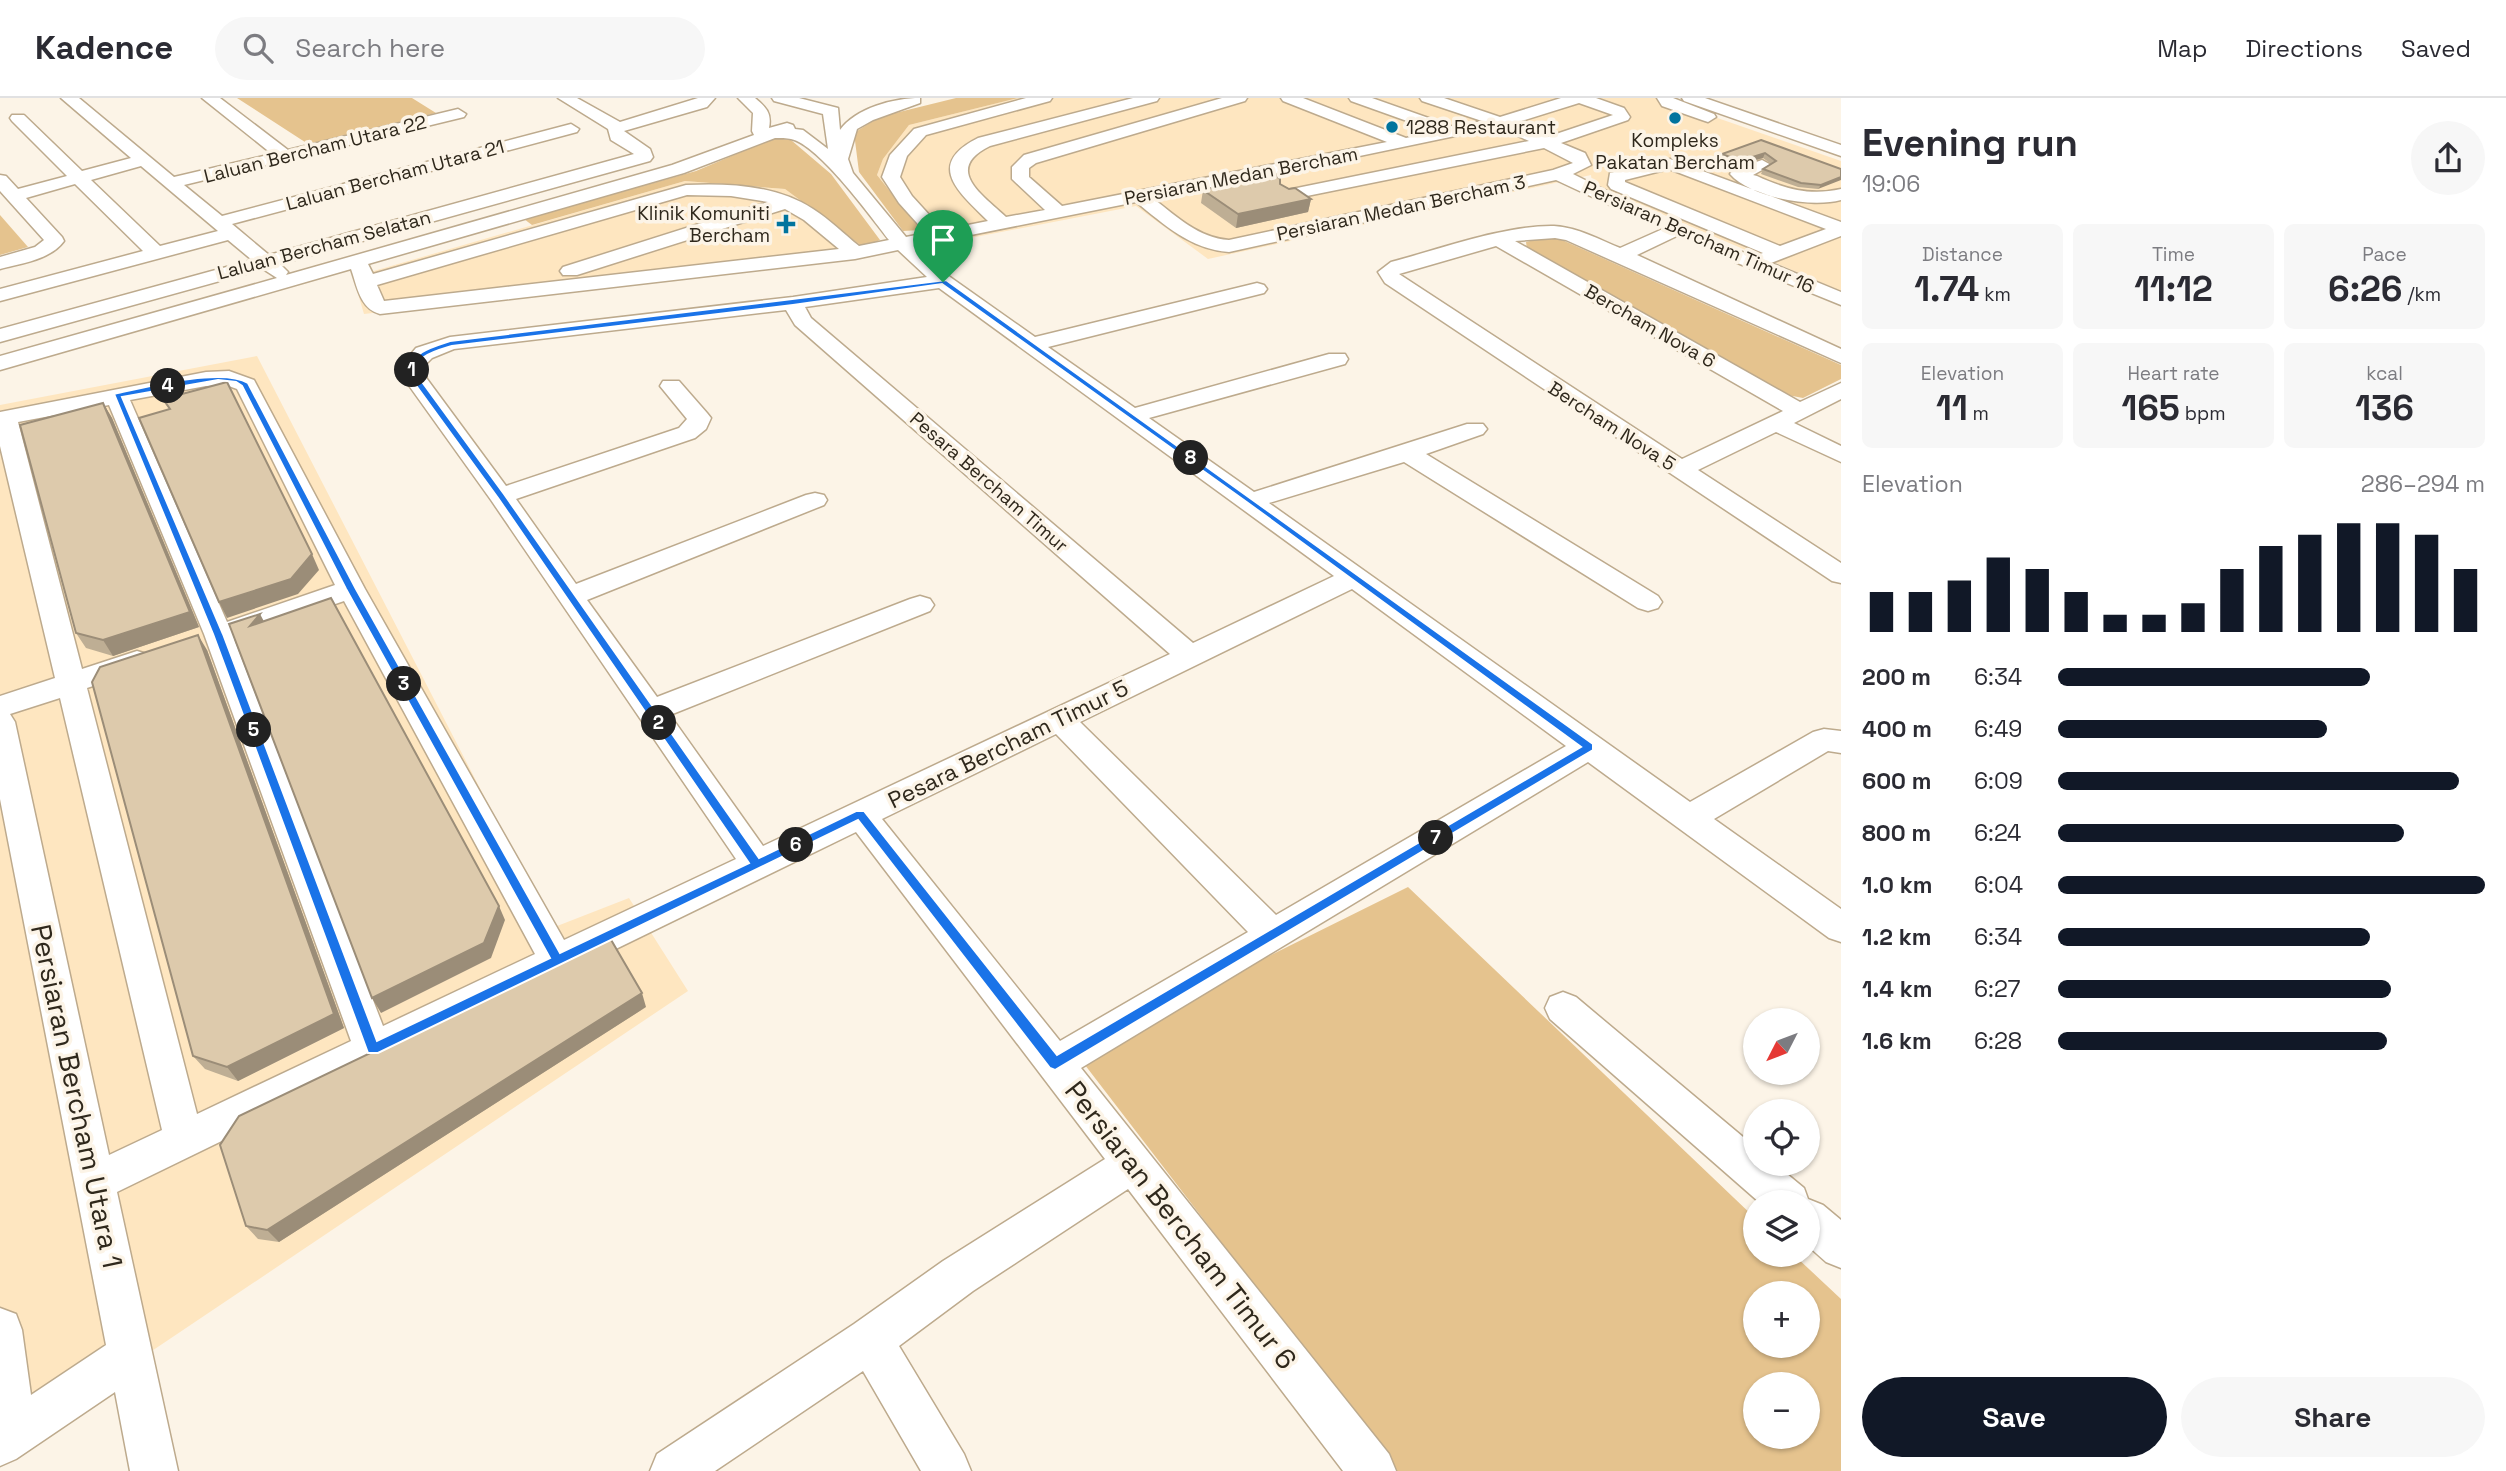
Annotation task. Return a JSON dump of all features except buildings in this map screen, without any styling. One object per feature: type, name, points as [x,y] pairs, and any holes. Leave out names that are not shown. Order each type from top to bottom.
[{"type":"street","points":[[210,98],[286,156]]},
{"type":"street","points":[[566,98],[618,128],[701,104],[707,98]]},
{"type":"street","points":[[746,98],[764,118],[764,132]]},
{"type":"street","points":[[761,98],[792,115],[824,144],[902,244],[943,282],[1033,344],[1353,578],[1841,928]]},
{"type":"street","points":[[871,99],[881,98]]},
{"type":"street","points":[[938,235],[905,199],[891,177],[899,155],[920,132],[1044,98]]},
{"type":"street","points":[[1096,98],[1154,124]]},
{"type":"street","points":[[1002,224],[961,184],[958,170],[968,150],[984,142],[1151,98]]},
{"type":"street","points":[[1058,212],[1021,179],[1020,165],[1030,159],[1239,98]]},
{"type":"street","points":[[1289,98],[1405,143]]},
{"type":"street","points":[[1357,98],[1452,132]]},
{"type":"street","name":"Persiaran Medan Bercham 3","points":[[1139,196],[1201,242],[1219,247],[1558,174],[1580,167],[1583,161],[1574,154],[1500,122],[1428,98]]},
{"type":"street","points":[[1287,195],[1548,142],[1622,117],[1618,111],[1576,98]]},
{"type":"street","name":"Persiaran Medan Bercham","points":[[367,282],[375,305],[380,308],[855,253],[1405,143],[1500,122],[1576,98]]},
{"type":"street","points":[[1665,98],[1668,103],[1741,129],[1766,125]]},
{"type":"street","points":[[1690,98],[1766,125],[1824,134],[1841,151]]},
{"type":"street","points":[[4,355],[357,260],[678,169],[764,132],[792,115],[796,108],[841,99]]},
{"type":"street","points":[[792,115],[831,118],[913,99]]},
{"type":"street","points":[[840,166],[847,131],[851,126],[867,116],[913,99]]},
{"type":"street","points":[[815,103],[913,99]]},
{"type":"street","points":[[9,120],[47,111],[73,101],[287,279]]},
{"type":"street","points":[[1514,102],[1539,111]]},
{"type":"street","points":[[441,103],[504,146]]},
{"type":"street","points":[[815,103],[832,111],[840,166]]},
{"type":"street","points":[[9,120],[78,178],[156,253]]},
{"type":"street","name":"Laluan Bercham Utara 22","points":[[172,183],[286,156],[469,122]]},
{"type":"street","points":[[938,125],[1030,159]]},
{"type":"street","name":"Laluan Bercham Selatan","points":[[0,336],[644,157],[644,153],[617,136],[615,131],[618,128]]},
{"type":"street","name":"Laluan Bercham Utara 21","points":[[0,295],[156,253],[225,228],[571,129]]},
{"type":"street","points":[[764,132],[801,136],[840,166]]},
{"type":"street","points":[[1824,134],[1797,152],[1841,168]]},
{"type":"street","points":[[15,195],[144,160]]},
{"type":"street","points":[[1780,253],[1623,188],[1617,184],[1616,177],[1670,164],[1841,229]]},
{"type":"street","points":[[1762,165],[1739,174],[1797,197],[1826,199],[1841,194]]},
{"type":"street","points":[[1252,172],[1329,223]]},
{"type":"street","name":"Persiaran Bercham Timur 16","points":[[1558,174],[1649,219],[1697,239]]},
{"type":"street","points":[[0,180],[55,241],[42,251],[0,263]]},
{"type":"street","points":[[357,260],[367,282],[686,190],[722,190],[761,195],[786,203],[804,212],[855,253]]},
{"type":"street","points":[[559,262],[718,224],[786,203]]},
{"type":"street","points":[[507,218],[587,286]]},
{"type":"street","points":[[1615,242],[1649,219]]},
{"type":"street","points":[[718,224],[765,264]]},
{"type":"street","points":[[1753,262],[1841,229]]},
{"type":"street","points":[[1615,242],[1674,230]]},
{"type":"street","points":[[1500,241],[1517,235],[1555,232],[1615,242],[1841,357]]},
{"type":"street","points":[[1816,240],[1841,250]]},
{"type":"street","name":"Bercham Nova 5","points":[[1500,241],[1398,266],[1388,272],[1392,279],[1459,326],[1841,575]]},
{"type":"street","name":"Bercham Nova 6","points":[[1500,241],[1800,411]]},
{"type":"street","name":"Persiaran Bercham Timur 16","points":[[1720,248],[1841,299]]},
{"type":"street","points":[[757,864],[501,496],[416,380],[412,366],[424,353],[442,345],[793,303],[943,282]]},
{"type":"street","points":[[1033,344],[1257,289]]},
{"type":"street","name":"Pesara Bercham Timur","points":[[793,303],[802,321],[1190,656]]},
{"type":"street","points":[[1131,416],[1337,359]]},
{"type":"street","points":[[184,1139],[3,418],[218,378],[238,380],[246,385],[351,589],[557,960]]},
{"type":"street","points":[[501,496],[687,433],[698,424],[699,418],[671,386]]},
{"type":"street","points":[[1676,468],[1699,461],[1841,390]]},
{"type":"street","points":[[117,396],[206,638],[373,1049]]},
{"type":"street","points":[[1775,423],[1841,455]]},
{"type":"street","points":[[1251,501],[1475,429]]},
{"type":"street","points":[[1407,453],[1648,602]]},
{"type":"street","points":[[571,596],[815,500]]},
{"type":"street","name":"Pesara Bercham Timur 5","points":[[94,1183],[1353,578]]},
{"type":"street","points":[[206,638],[351,589]]},
{"type":"street","points":[[651,711],[920,605]]},
{"type":"street","points":[[0,708],[156,655]]},
{"type":"street","points":[[1059,719],[1273,935]]},
{"type":"street","name":"Persiaran Bercham Utara 1","points":[[2,738],[154,1471]]},
{"type":"street","points":[[1689,818],[1824,740],[1841,742]]},
{"type":"street","points":[[1055,1063],[1589,747]]},
{"type":"street","name":"Persiaran Bercham Timur 6","points":[[860,814],[1372,1471]]},
{"type":"street","points":[[1563,1008],[1775,1190]]},
{"type":"street","points":[[674,1471],[870,1340],[958,1276],[1132,1164]]},
{"type":"street","points":[[1820,1229],[1841,1247]]},
{"type":"street","points":[[0,1330],[6,1439]]},
{"type":"street","points":[[870,1340],[947,1471]]},
{"type":"street","points":[[6,1439],[130,1355]]},
{"type":"shaded area","points":[[237,98],[412,98],[436,113],[308,144]]},
{"type":"shaded area","points":[[956,98],[1018,98],[909,125],[883,159],[877,175],[921,230],[903,231],[859,172],[854,133],[879,117]]},
{"type":"shaded area","points":[[1018,98],[1660,98],[1841,161],[1841,291],[1592,184],[1591,175],[1208,259],[1136,206],[934,245],[877,175],[883,159],[909,125]]},
{"type":"shaded area","points":[[774,138],[791,140],[831,174],[880,240],[863,247],[785,189],[685,181],[532,225],[524,219],[696,171]]},
{"type":"shaded area","points":[[685,181],[785,189],[874,255],[364,314],[353,277]]},
{"type":"shaded area","points":[[0,215],[28,247],[0,255]]},
{"type":"shaded area","points":[[1542,238],[1560,239],[1841,365],[1841,379],[1803,398],[1782,394],[1527,249],[1526,242]]},
{"type":"shaded area","points":[[257,356],[552,928],[629,898],[688,991],[0,1453],[0,405]]},
{"type":"shaded area","points":[[1408,887],[1743,1207],[1743,1267],[1807,1267],[1841,1299],[1841,1471],[1397,1471],[1075,1052]]},
{"type":"place","name":"Kompleks Pakatan Bercham","points":[[1675,118]]},
{"type":"place","name":"1288 Restaurant","points":[[1392,127]]},
{"type":"place","name":"Klinik Komuniti Bercham","points":[[786,224]]},
{"type":"route","points":[[943,282],[793,303],[442,345],[424,353],[414,362],[412,372],[416,380],[501,496],[757,864],[624,928],[557,960],[351,589],[246,385],[229,378],[206,379],[117,396],[218,634],[373,1049],[757,864],[860,814],[1055,1063],[1589,747],[1033,344],[943,282]]}]
